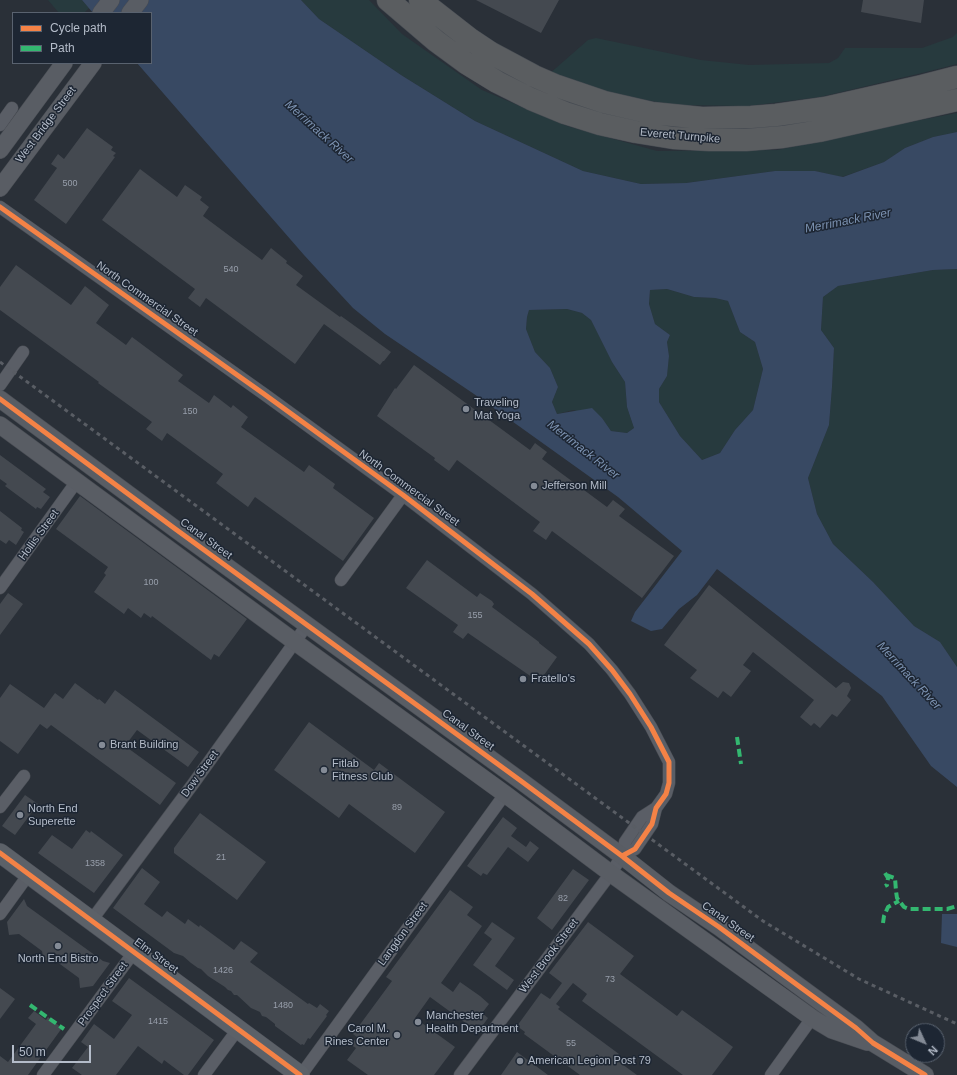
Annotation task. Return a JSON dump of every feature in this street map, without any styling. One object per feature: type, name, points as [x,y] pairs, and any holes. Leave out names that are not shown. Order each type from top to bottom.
[{"type":"highway","name":"Everett Turnpike","points":[[388,0],[436,41],[466,63],[497,82],[531,99],[565,113],[600,124],[636,132],[673,138],[746,140],[819,131],[957,100]]},
{"type":"highway","name":"Everett Turnpike","points":[[420,0],[480,46],[534,76],[557,86],[604,102],[658,114],[702,118],[745,118],[776,115],[825,108],[957,77]]},
{"type":"main road","name":"Elm Street","points":[[0,853],[300,1075]]},
{"type":"street","points":[[102,12],[111,0]]},
{"type":"street","points":[[131,12],[140,0]]},
{"type":"street","name":"West Bridge Street","points":[[0,150],[63,64]]},
{"type":"street","name":"West Bridge Street","points":[[0,188],[92,64]]},
{"type":"street","points":[[0,125],[12,108]]},
{"type":"street","name":"North Commercial Street","points":[[2,208],[264,394],[403,495],[532,594],[589,644],[612,670],[630,694],[651,727],[669,762],[669,782],[666,794],[656,808],[642,817],[625,842],[622,856]]},
{"type":"street","points":[[0,385],[23,352]]},
{"type":"street","name":"Canal Street","points":[[0,399],[622,856],[669,893],[719,927],[850,1024],[873,1043],[925,1075]]},
{"type":"street","name":"Canal Street","points":[[0,425],[611,873],[812,1018],[832,1030],[873,1043]]},
{"type":"street","name":"Hollis Street","points":[[0,588],[77,481]]},
{"type":"street","points":[[341,580],[403,495]]},
{"type":"street","name":"Dow Street","points":[[92,920],[308,626]]},
{"type":"street","points":[[0,807],[24,776]]},
{"type":"street","name":"Langdon Street","points":[[300,1075],[505,794]]},
{"type":"street","name":"West Brook Street","points":[[460,1075],[611,873],[622,856]]},
{"type":"street","points":[[0,914],[29,874]]},
{"type":"street","name":"Prospect Street","points":[[43,1075],[134,952]]},
{"type":"street","points":[[771,1075],[812,1018]]},
{"type":"street","points":[[204,1075],[238,1029]]},
{"type":"green space","points":[[48,0],[82,0],[89,8],[85,12],[58,12]]},
{"type":"green space","points":[[301,0],[369,0],[402,34],[482,90],[567,126],[657,151],[777,150],[957,113],[957,132],[933,137],[905,148],[884,162],[842,177],[815,171],[775,171],[686,183],[641,184],[583,171],[475,121],[401,75],[319,19]]},
{"type":"green space","points":[[957,33],[957,64],[820,97],[748,106],[679,105],[616,96],[548,75],[588,40],[596,38],[701,60],[749,65],[829,63],[838,58],[845,48],[922,48],[953,37]]},
{"type":"green space","points":[[957,269],[957,667],[940,642],[914,626],[873,582],[833,544],[817,514],[808,478],[829,425],[834,348],[821,330],[823,297],[838,286],[933,270]]},
{"type":"green space","points":[[667,289],[694,297],[715,298],[728,301],[740,332],[755,342],[763,369],[753,410],[735,430],[720,453],[702,460],[680,436],[659,402],[659,389],[667,376],[669,356],[667,342],[670,335],[655,324],[649,304],[650,290]]},
{"type":"green space","points":[[567,309],[582,313],[591,320],[612,362],[625,382],[627,407],[634,428],[627,433],[611,431],[602,418],[573,410],[557,414],[552,402],[558,387],[550,368],[535,352],[526,329],[527,317],[529,310]]},
{"type":"water","name":"Merrimack River","points":[[82,0],[301,0],[319,19],[401,75],[475,121],[583,171],[641,184],[686,183],[775,171],[815,171],[843,177],[884,162],[905,148],[933,137],[957,132],[957,269],[933,270],[838,286],[823,297],[821,330],[834,348],[829,425],[808,478],[817,514],[833,544],[873,582],[914,626],[940,642],[957,667],[957,787],[931,766],[882,696],[717,569],[697,595],[679,609],[662,629],[651,631],[631,621],[635,612],[682,551],[618,497],[474,394],[385,334],[353,308],[304,255],[138,64],[152,64],[152,12],[92,12]],"holes":[[[667,289],[694,297],[715,298],[728,301],[740,332],[755,342],[763,369],[753,410],[735,430],[720,453],[702,460],[680,436],[659,402],[659,389],[667,376],[669,356],[667,342],[670,335],[655,324],[649,304],[650,290]],[[567,309],[582,313],[591,320],[612,362],[625,382],[627,407],[634,428],[627,433],[611,431],[602,418],[592,408],[557,414],[552,402],[558,387],[550,368],[535,352],[526,329],[529,310]]]},
{"type":"water","points":[[942,914],[957,914],[957,947],[941,943]]},
{"type":"building","points":[[476,0],[559,0],[541,33]]},
{"type":"building","points":[[863,0],[924,0],[921,23],[861,12]]},
{"type":"building","points":[[87,128],[113,147],[111,150],[116,153],[113,156],[115,157],[66,224],[34,200],[57,168],[51,164],[58,154],[64,159]]},
{"type":"building","points":[[140,169],[177,197],[185,185],[202,197],[200,200],[209,207],[203,216],[262,260],[271,248],[287,261],[286,263],[303,276],[296,285],[391,352],[380,365],[324,324],[295,364],[206,298],[200,307],[188,298],[195,289],[102,220]]},
{"type":"building","points":[[16,265],[71,305],[85,286],[109,305],[96,323],[126,345],[132,337],[183,375],[178,381],[209,403],[214,395],[231,408],[233,405],[248,417],[241,427],[304,472],[309,465],[335,484],[333,488],[374,518],[343,561],[255,497],[248,507],[216,483],[223,474],[167,433],[162,441],[146,429],[152,422],[0,310],[0,287]]},
{"type":"building","name":"Jefferson Mill","points":[[414,365],[530,450],[535,443],[547,452],[542,459],[607,507],[613,500],[625,509],[619,516],[674,556],[642,598],[552,531],[546,540],[533,531],[540,522],[457,460],[449,471],[434,460],[435,458],[377,416],[395,388],[396,389]]},
{"type":"building","points":[[0,455],[46,489],[43,492],[50,497],[41,509],[37,507],[36,509],[5,486],[7,484],[0,479]]},
{"type":"building","points":[[80,496],[247,619],[219,657],[214,654],[211,660],[152,616],[151,618],[144,613],[141,618],[128,608],[124,614],[94,592],[106,575],[104,573],[108,567],[56,529]]},
{"type":"building","points":[[0,511],[22,528],[21,530],[24,532],[16,545],[9,540],[6,544],[0,540]]},
{"type":"building","points":[[427,560],[477,597],[480,593],[492,601],[494,604],[492,607],[557,657],[539,682],[468,633],[463,639],[453,632],[458,625],[406,588]]},
{"type":"building","points":[[709,585],[836,688],[843,682],[849,683],[851,688],[847,696],[851,700],[837,717],[832,714],[820,728],[814,723],[811,726],[800,717],[814,700],[753,652],[743,665],[751,671],[731,697],[723,691],[718,698],[690,678],[697,670],[664,645]]},
{"type":"building","points":[[8,593],[23,604],[0,635],[0,604]]},
{"type":"building","name":"Brant Building","points":[[75,683],[105,704],[115,690],[199,752],[188,767],[137,730],[125,746],[176,783],[160,805],[51,725],[47,729],[40,724],[18,754],[0,741],[0,698],[10,684],[44,708],[55,693],[63,699]]},
{"type":"building","points":[[309,722],[374,770],[379,763],[445,812],[415,853],[349,804],[339,818],[274,770]]},
{"type":"building","name":"North End Superette","points":[[25,795],[38,804],[15,835],[2,826]]},
{"type":"building","points":[[200,813],[266,862],[237,900],[174,853],[174,848]]},
{"type":"building","points":[[503,817],[517,828],[511,836],[526,847],[530,841],[539,848],[528,862],[508,847],[487,875],[483,873],[481,876],[467,866]]},
{"type":"building","points":[[86,830],[90,833],[91,831],[123,855],[94,893],[38,853],[52,835],[72,849]]},
{"type":"building","points":[[142,868],[160,882],[144,904],[162,917],[167,911],[185,924],[188,919],[199,927],[200,925],[234,950],[241,941],[258,953],[250,962],[308,1004],[309,1003],[317,1008],[320,1004],[329,1011],[326,1015],[327,1016],[310,1039],[308,1038],[304,1045],[301,1045],[275,1026],[275,1024],[266,1017],[262,1016],[260,1012],[251,1008],[237,995],[234,995],[231,991],[208,976],[183,956],[174,953],[113,908]]},
{"type":"building","points":[[573,869],[589,880],[552,930],[537,918]]},
{"type":"building","points":[[450,890],[473,907],[467,915],[482,926],[441,983],[453,992],[460,982],[480,996],[489,1004],[482,1013],[488,1018],[478,1032],[430,997],[415,1018],[455,1047],[434,1075],[368,1075],[347,1060],[356,1048],[351,1045],[357,1037],[353,1034],[392,981],[386,977]]},
{"type":"building","name":"North End Bistro","points":[[24,899],[27,906],[103,961],[110,963],[93,986],[80,988],[79,978],[53,959],[44,961],[42,951],[19,934],[9,935],[7,922]]},
{"type":"building","points":[[492,922],[515,938],[495,966],[514,980],[507,990],[473,965],[492,939],[484,933]]},
{"type":"building","points":[[588,922],[634,956],[620,974],[677,1016],[682,1010],[733,1047],[712,1075],[683,1075],[582,1001],[587,994],[573,983],[556,1004],[560,1007],[558,1009],[619,1054],[615,1059],[637,1075],[580,1075],[524,1034],[525,1032],[517,1026],[541,993],[550,999],[562,983],[549,973]]},
{"type":"building","points":[[129,978],[214,1040],[188,1075],[184,1075],[164,1060],[162,1064],[138,1046],[116,1075],[82,1075],[72,1068],[88,1047],[81,1042],[94,1024],[114,1039],[132,1015],[112,1001]]},
{"type":"building","points":[[0,988],[15,999],[0,1019]]},
{"type":"building","points":[[34,1011],[46,1020],[48,1017],[62,1028],[28,1075],[0,1075],[0,1056],[8,1062],[36,1024],[28,1018]]},
{"type":"building","name":"American Legion Post 79","points":[[517,1052],[548,1075],[501,1075]]},
{"type":"railway","points":[[0,362],[763,921],[859,979],[957,1024]]},
{"type":"marked path","points":[[737,737],[741,764]]},
{"type":"marked path","points":[[885,873],[888,878],[887,885],[885,886]]},
{"type":"marked path","points":[[886,875],[895,878],[897,898],[904,907],[909,909],[947,909],[957,906]]},
{"type":"marked path","points":[[883,923],[888,907],[899,901]]},
{"type":"marked path","points":[[30,1005],[64,1029]]},
{"type":"cycle path","points":[[0,207],[264,394],[403,495],[532,594],[589,644],[612,670],[630,694],[651,727],[669,762],[669,783],[666,794],[656,808],[652,824],[635,849],[622,856]]},
{"type":"cycle path","points":[[0,399],[521,781],[669,893],[719,927],[856,1028],[873,1043],[925,1075]]},
{"type":"cycle path","points":[[0,853],[300,1075]]},
{"type":"place","name":"Traveling Mat Yoga","points":[[466,409]]},
{"type":"place","name":"Jefferson Mill","points":[[534,486]]},
{"type":"place","name":"Fratello's","points":[[523,679]]},
{"type":"place","name":"Brant Building","points":[[102,745]]},
{"type":"place","name":"Fitlab Fitness Club","points":[[324,770]]},
{"type":"place","name":"North End Superette","points":[[20,815]]},
{"type":"place","name":"North End Bistro","points":[[58,946]]},
{"type":"place","name":"Manchester Health Department","points":[[418,1022]]},
{"type":"place","name":"Carol M. Rines Center","points":[[397,1035]]},
{"type":"place","name":"American Legion Post 79","points":[[520,1061]]}]
